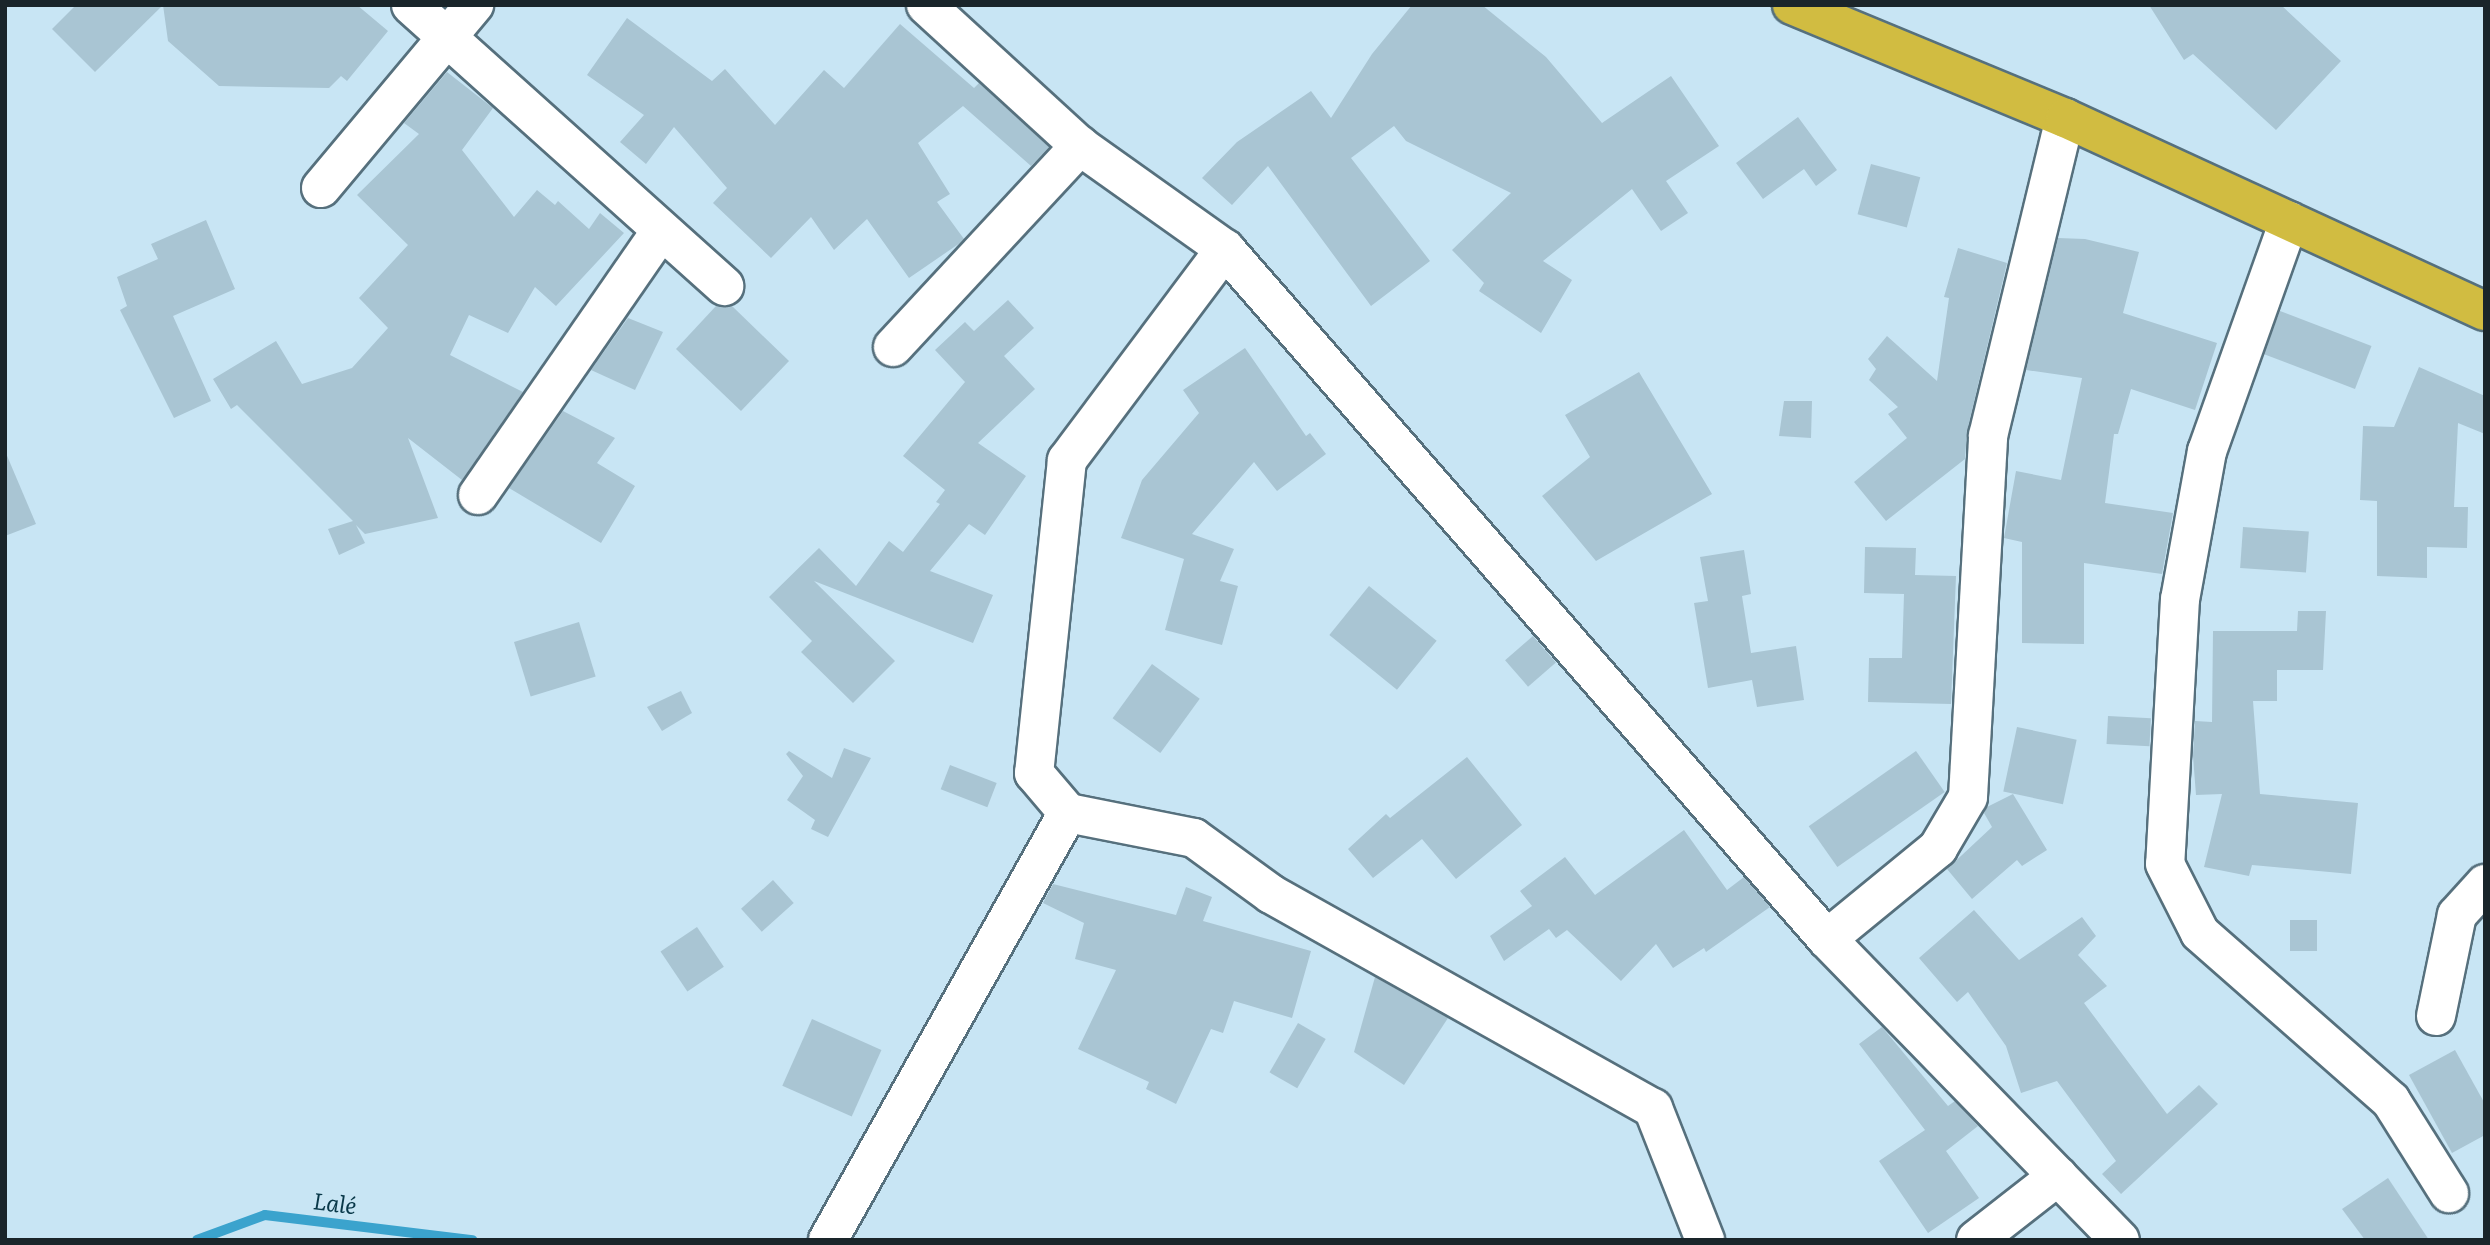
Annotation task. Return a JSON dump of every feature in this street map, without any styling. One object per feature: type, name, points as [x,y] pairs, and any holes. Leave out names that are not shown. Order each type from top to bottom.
[{"type":"highway","points":[[1792,5],[2065,118],[2485,311]]},
{"type":"street","points":[[411,5],[724,286]]},
{"type":"street","points":[[321,188],[474,5]]},
{"type":"street","points":[[926,5],[1080,146],[1225,249],[1827,939],[2120,1240]]},
{"type":"street","points":[[1827,939],[1938,848],[1968,797],[1987,436],[2065,118]]},
{"type":"street","points":[[893,347],[1080,146]]},
{"type":"street","points":[[2289,221],[2207,451],[2180,599],[2165,864],[2200,933],[2391,1101],[2449,1193]]},
{"type":"street","points":[[478,495],[661,231]]},
{"type":"street","points":[[1225,249],[1067,460],[1034,772],[1068,813],[1194,838],[1270,894],[1653,1108],[1705,1240]]},
{"type":"street","points":[[828,1240],[1068,813]]},
{"type":"street","points":[[2436,1016],[2457,915],[2485,884]]},
{"type":"street","points":[[1976,1240],[2058,1176]]},
{"type":"building","points":[[76,5],[163,5],[95,72],[52,29]]},
{"type":"building","points":[[163,5],[357,5],[388,31],[347,81],[341,76],[329,88],[219,86],[168,41]]},
{"type":"building","points":[[1412,5],[1482,5],[1546,57],[1602,123],[1671,76],[1719,146],[1666,181],[1688,213],[1661,231],[1632,189],[1543,261],[1572,280],[1541,333],[1479,291],[1484,283],[1452,250],[1511,193],[1406,141],[1394,126],[1351,158],[1430,261],[1371,306],[1268,166],[1232,205],[1202,178],[1237,142],[1311,91],[1331,118],[1372,54]]},
{"type":"building","points":[[2149,5],[2281,5],[2341,61],[2276,130],[2193,54],[2184,60]]},
{"type":"building","points":[[627,18],[712,81],[725,69],[775,125],[824,70],[844,88],[900,24],[974,88],[979,83],[1049,147],[1031,166],[963,106],[918,143],[950,194],[937,202],[964,239],[960,243],[909,278],[867,219],[834,250],[811,217],[771,258],[713,203],[727,188],[674,127],[646,164],[620,142],[644,115],[587,75]]},
{"type":"building","points":[[447,72],[493,108],[462,150],[514,217],[537,190],[555,205],[558,201],[589,229],[600,213],[624,233],[556,306],[535,287],[508,333],[469,315],[450,355],[523,392],[462,480],[408,438],[438,518],[365,534],[356,525],[365,543],[339,555],[328,529],[353,521],[237,405],[231,409],[213,379],[276,341],[302,384],[352,368],[388,328],[359,298],[408,245],[357,195],[419,134],[404,123]]},
{"type":"building","points":[[1798,117],[1837,170],[1816,186],[1804,169],[1763,199],[1736,163]]},
{"type":"building","points":[[1871,164],[1920,177],[1907,227],[1858,214]]},
{"type":"building","points":[[206,220],[235,289],[173,316],[211,401],[174,418],[120,310],[127,306],[117,277],[158,259],[151,244]]},
{"type":"building","points":[[2058,238],[2085,239],[2139,252],[2123,313],[2217,343],[2195,410],[2131,389],[2118,434],[2114,434],[2105,503],[2173,513],[2162,574],[2084,563],[2084,644],[2022,643],[2022,542],[2004,538],[2016,471],[2061,480],[2082,378],[2026,370]]},
{"type":"building","points":[[1958,248],[2007,263],[1967,431],[1965,459],[1886,521],[1854,482],[1907,438],[1888,414],[1898,407],[1869,380],[1876,369],[1868,359],[1887,336],[1937,381],[1949,298],[1944,297]]},
{"type":"building","points":[[1008,300],[1034,328],[1004,356],[1035,389],[978,443],[1026,476],[985,535],[969,524],[930,571],[993,595],[973,643],[814,581],[895,661],[853,703],[801,652],[812,641],[769,597],[819,548],[856,586],[889,541],[903,552],[940,504],[936,502],[945,490],[903,456],[965,382],[935,350],[965,322],[974,331]]},
{"type":"building","points":[[716,306],[732,306],[789,361],[741,411],[676,349]]},
{"type":"building","points":[[2280,311],[2371,346],[2355,389],[2264,354]]},
{"type":"building","points":[[628,318],[663,332],[635,390],[591,370]]},
{"type":"building","points":[[1245,348],[1306,436],[1310,433],[1326,454],[1277,491],[1254,462],[1192,534],[1234,549],[1220,581],[1238,586],[1222,645],[1165,630],[1184,559],[1121,538],[1142,480],[1199,413],[1183,390]]},
{"type":"building","points":[[2419,367],[2485,396],[2485,434],[2458,423],[2454,507],[2468,507],[2467,548],[2427,547],[2427,578],[2377,576],[2377,501],[2360,500],[2363,426],[2394,427]]},
{"type":"building","points":[[1639,372],[1712,494],[1596,561],[1542,496],[1590,457],[1565,415]]},
{"type":"building","points":[[1784,401],[1812,401],[1811,438],[1779,436]]},
{"type":"building","points":[[563,411],[615,438],[597,463],[635,486],[601,543],[509,488]]},
{"type":"building","points":[[5,451],[36,524],[5,536]]},
{"type":"building","points":[[2243,527],[2309,532],[2306,573],[2240,568]]},
{"type":"building","points":[[1865,547],[1916,548],[1915,575],[1956,576],[1951,704],[1868,702],[1869,658],[1902,658],[1904,594],[1864,593]]},
{"type":"building","points":[[1744,550],[1751,594],[1742,596],[1751,653],[1796,646],[1804,700],[1757,707],[1752,680],[1708,688],[1694,603],[1708,601],[1700,557]]},
{"type":"building","points":[[1369,586],[1437,641],[1397,690],[1329,635]]},
{"type":"building","points":[[2298,611],[2326,611],[2323,670],[2277,670],[2277,701],[2253,701],[2260,794],[2358,803],[2351,874],[2252,865],[2249,876],[2204,867],[2222,794],[2196,795],[2193,756],[2195,721],[2212,722],[2213,631],[2297,631]]},
{"type":"building","points":[[579,622],[596,677],[531,696],[514,642]]},
{"type":"building","points":[[1533,636],[1556,662],[1528,687],[1505,660]]},
{"type":"building","points":[[1152,664],[1200,699],[1160,753],[1113,718]]},
{"type":"building","points":[[681,691],[692,713],[662,731],[647,707]]},
{"type":"building","points":[[2108,716],[2151,718],[2149,746],[2107,744]]},
{"type":"building","points":[[2017,727],[2077,740],[2063,804],[2003,792]]},
{"type":"building","points":[[844,748],[871,758],[828,837],[811,829],[815,820],[787,800],[803,776],[786,754],[789,751],[832,778]]},
{"type":"building","points":[[1916,751],[1945,792],[1837,867],[1809,826]]},
{"type":"building","points":[[1467,757],[1522,825],[1456,879],[1422,839],[1373,878],[1348,849],[1386,814],[1390,818]]},
{"type":"building","points":[[950,765],[997,783],[987,807],[941,789]]},
{"type":"building","points":[[2013,794],[2047,850],[2022,866],[2017,860],[1972,899],[1947,869],[1992,827],[1984,813],[1987,807]]},
{"type":"building","points":[[1684,830],[1727,890],[1744,877],[1770,907],[1706,952],[1704,948],[1673,968],[1656,944],[1621,981],[1567,930],[1556,938],[1549,929],[1504,961],[1490,936],[1532,906],[1520,891],[1565,857],[1595,895]]},
{"type":"building","points":[[773,880],[794,903],[762,932],[741,909]]},
{"type":"building","points":[[1053,884],[1176,915],[1186,887],[1212,897],[1203,921],[1311,951],[1292,1018],[1234,1001],[1223,1033],[1211,1029],[1176,1104],[1146,1089],[1149,1082],[1078,1049],[1116,970],[1075,959],[1084,923],[1043,903]]},
{"type":"building","points":[[1974,910],[2019,960],[2082,917],[2096,936],[2078,955],[2107,986],[2084,1003],[2167,1114],[2199,1085],[2218,1104],[2121,1194],[2102,1174],[2116,1161],[2057,1081],[2021,1093],[2006,1046],[1968,992],[1957,1002],[1919,958]]},
{"type":"building","points":[[2290,920],[2317,920],[2317,951],[2290,951]]},
{"type":"building","points":[[697,927],[724,967],[687,991],[661,952]]},
{"type":"building","points":[[1375,977],[1448,1018],[1404,1085],[1354,1052]]},
{"type":"building","points":[[812,1019],[881,1050],[852,1117],[782,1086]]},
{"type":"building","points":[[1298,1023],[1326,1039],[1297,1088],[1270,1072]]},
{"type":"building","points":[[1882,1027],[1948,1106],[1955,1101],[1978,1126],[1946,1151],[1979,1198],[1928,1233],[1879,1161],[1925,1130],[1859,1044]]},
{"type":"building","points":[[2455,1050],[2485,1104],[2485,1135],[2452,1153],[2409,1075]]},
{"type":"building","points":[[2388,1178],[2429,1240],[2365,1240],[2342,1209]]},
{"type":"waterway","name":"Lalé","points":[[197,1240],[265,1215],[472,1240]]}]
